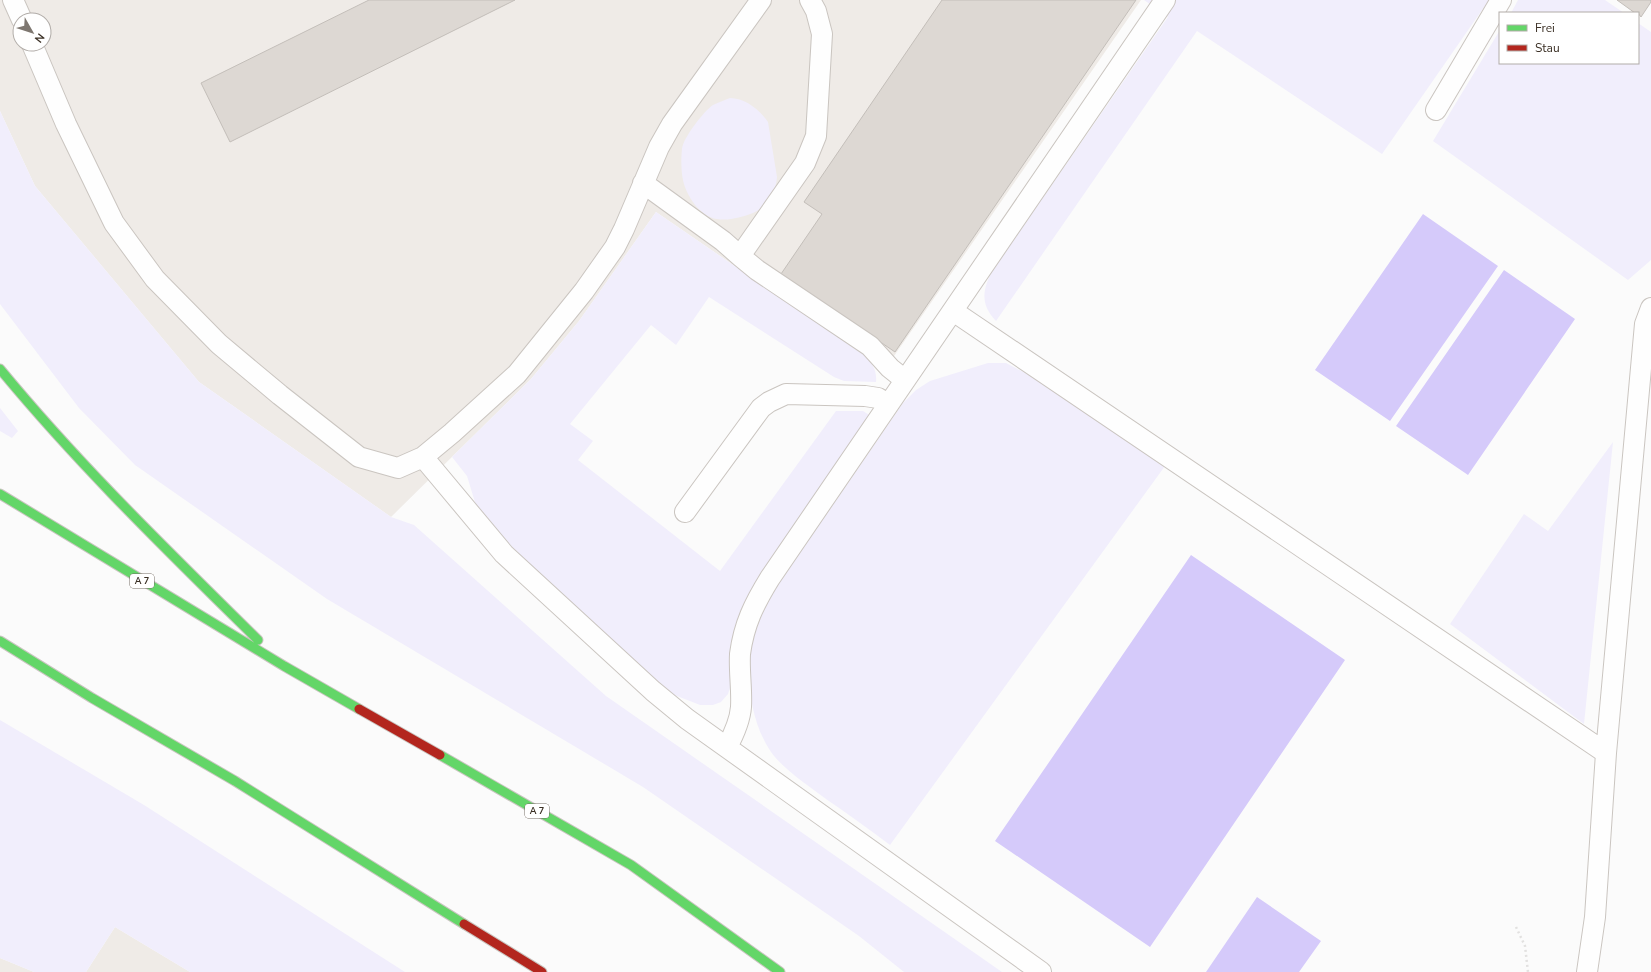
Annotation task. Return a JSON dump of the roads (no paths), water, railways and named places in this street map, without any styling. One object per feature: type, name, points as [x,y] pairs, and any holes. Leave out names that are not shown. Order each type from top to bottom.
[{"type":"highway","points":[[0,369],[34,411],[94,478],[284,666]]},
{"type":"highway","name":"A 7","points":[[0,494],[284,666],[631,865],[780,972]]},
{"type":"highway","points":[[0,641],[92,698],[235,782],[542,972]]},
{"type":"lane","points":[[13,0],[18,12]]},
{"type":"lane","points":[[35,52],[66,124],[114,223],[155,279],[219,344],[280,395],[359,457],[398,468],[422,457],[452,433],[517,374],[584,292],[615,247],[659,147],[672,124],[761,0]]},
{"type":"lane","points":[[740,256],[805,164],[816,136],[822,34],[816,11],[810,0]]},
{"type":"lane","points":[[727,747],[738,724],[740,713],[740,655],[745,627],[753,606],[770,578],[888,404],[1165,0]]},
{"type":"lane","points":[[1436,110],[1501,0]]},
{"type":"lane","points":[[643,183],[723,241],[757,270],[870,346],[890,368],[905,380]]},
{"type":"lane","points":[[1587,972],[1595,917],[1606,753],[1645,324],[1651,308]]},
{"type":"lane","points":[[953,311],[1606,753]]},
{"type":"lane","points":[[685,512],[761,408],[778,397],[786,394],[865,396],[878,398],[888,404]]},
{"type":"lane","points":[[422,457],[504,554],[653,690],[687,719],[1041,972]]}]
